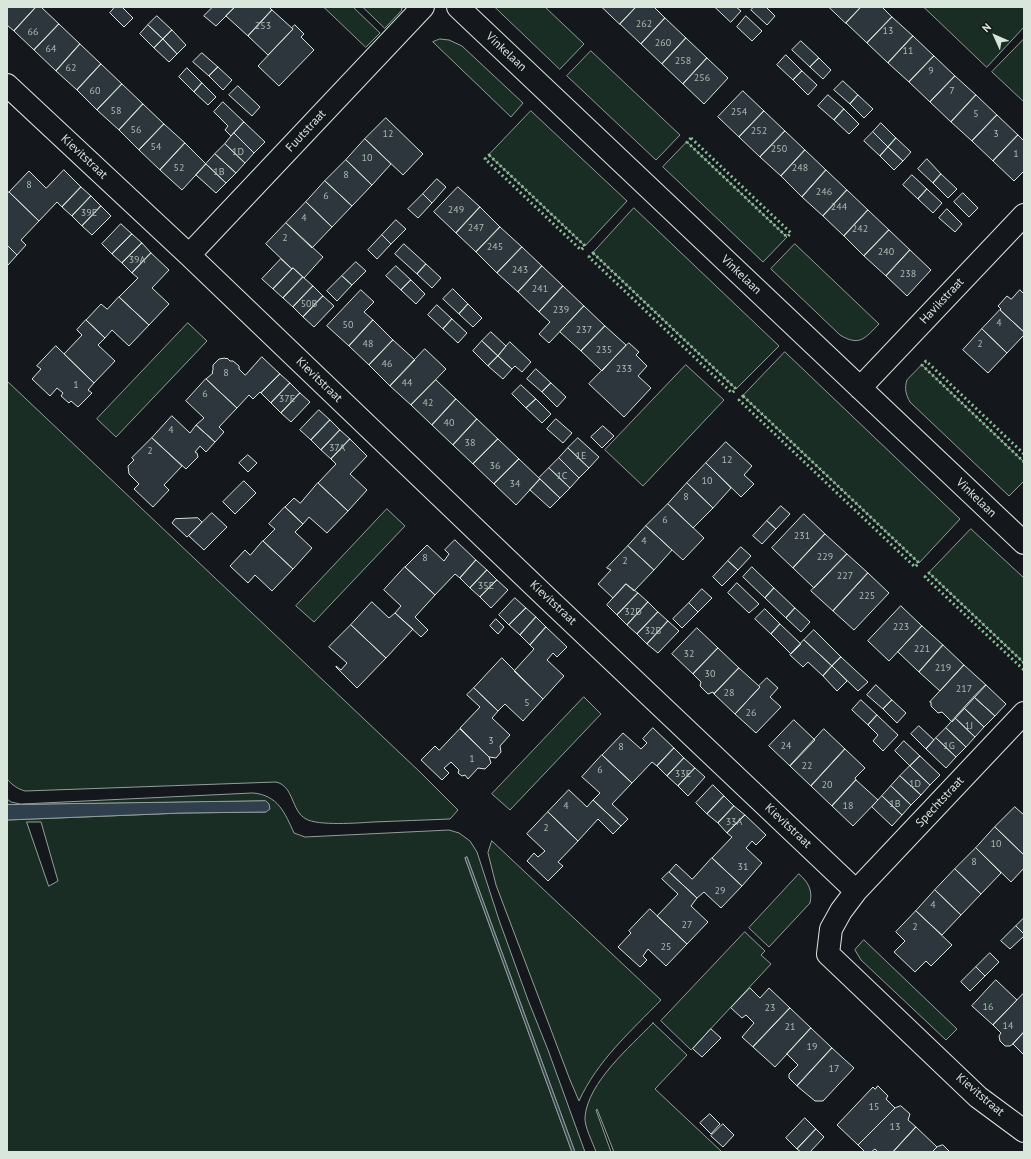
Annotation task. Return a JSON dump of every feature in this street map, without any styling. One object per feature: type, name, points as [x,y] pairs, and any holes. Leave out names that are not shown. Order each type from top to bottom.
[{"type":"street","name":"Fuutstraat","points":[[189,256],[423,7]]},
{"type":"street","name":"Vinkelaan","points":[[458,7],[1024,543]]},
{"type":"street","name":"Kievitstraat","points":[[7,85],[189,256],[856,891],[841,911],[831,929],[828,954],[978,1097],[1024,1131]]},
{"type":"street","name":"Havikstraat","points":[[860,388],[1024,215]]},
{"type":"street","name":"Spechtstraat","points":[[856,891],[1024,713]]},
{"type":"green space","points":[[324,7],[353,7],[380,33],[366,47]]},
{"type":"green space","points":[[363,7],[404,7],[385,28]]},
{"type":"green space","points":[[495,7],[545,7],[584,44],[560,69]]},
{"type":"green space","points":[[924,7],[1024,7],[1024,27],[987,67]]},
{"type":"green space","points":[[440,39],[449,40],[462,46],[523,103],[511,117],[433,42]]},
{"type":"green space","points":[[1024,39],[1024,102],[992,72]]},
{"type":"green space","points":[[591,51],[680,135],[656,160],[567,76]]},
{"type":"green space","points":[[531,111],[627,201],[585,246],[489,155]]},
{"type":"green space","points":[[687,142],[787,237],[763,262],[663,167]]},
{"type":"green space","points":[[634,208],[779,346],[736,389],[593,253]]},
{"type":"green space","points":[[795,244],[879,324],[866,337],[853,340],[847,339],[840,335],[771,269]]},
{"type":"green space","points":[[188,323],[207,341],[116,437],[97,419]]},
{"type":"green space","points":[[785,352],[960,519],[919,563],[743,396]]},
{"type":"green space","points":[[686,365],[724,400],[643,486],[605,450]]},
{"type":"green space","points":[[922,365],[1024,462],[1024,481],[1009,496],[910,402],[906,391],[907,380]]},
{"type":"green space","points":[[7,381],[421,773],[458,810],[450,819],[338,824],[319,823],[306,819],[301,815],[286,788],[282,784],[276,782],[25,791],[9,781],[7,779]]},
{"type":"green space","points":[[387,509],[405,526],[314,622],[296,606]]},
{"type":"green space","points":[[971,529],[1024,578],[1024,663],[929,573]]},
{"type":"green space","points":[[584,697],[601,714],[510,810],[492,794]]},
{"type":"green space","points":[[253,793],[262,794],[275,801],[284,812],[294,833],[305,837],[449,830],[459,833],[470,841],[477,852],[499,920],[585,1152],[575,1152],[467,857],[465,858],[572,1152],[7,1152],[7,820],[182,813],[266,812],[269,804],[265,801],[7,805],[7,799],[11,802],[20,804]],"holes":[[[27,822],[41,822],[58,881],[49,886]]]},
{"type":"green space","points":[[492,841],[661,1000],[605,1060],[586,1086],[579,1101],[496,885],[488,853]]},
{"type":"green space","points":[[799,874],[809,887],[811,894],[810,903],[769,947],[749,928]]},
{"type":"green space","points":[[745,932],[765,951],[761,955],[771,964],[691,1050],[661,1021]]},
{"type":"green space","points":[[864,940],[957,1029],[946,1040],[861,960],[855,950]]},
{"type":"green space","points":[[653,1023],[687,1055],[655,1089],[722,1152],[614,1152],[597,1109],[596,1110],[611,1152],[596,1152],[585,1121],[588,1104],[602,1078],[622,1054]]},
{"type":"water","points":[[266,801],[269,804],[270,809],[266,812],[182,813],[7,820],[7,805]]},
{"type":"water","points":[[467,857],[575,1152],[572,1152],[465,858]]},
{"type":"building","points":[[7,7],[36,7],[14,31],[7,25]]},
{"type":"building","points":[[36,7],[41,7],[59,24],[34,50],[14,31]]},
{"type":"building","points":[[115,7],[122,7],[133,18],[124,27],[110,13]]},
{"type":"building","points":[[213,7],[235,7],[216,26],[204,16]]},
{"type":"building","points":[[235,7],[269,7],[272,10],[248,36],[226,16]]},
{"type":"building","points":[[602,7],[636,7],[620,24]]},
{"type":"building","points":[[636,7],[654,7],[665,18],[641,44],[620,24]]},
{"type":"building","points":[[715,7],[736,7],[741,11],[731,22]]},
{"type":"building","points":[[754,7],[766,7],[775,16],[767,25],[751,10]]},
{"type":"building","points":[[829,7],[861,7],[846,23]]},
{"type":"building","points":[[861,7],[882,7],[892,17],[867,43],[846,23]]},
{"type":"building","points":[[272,10],[293,29],[268,55],[248,36]]},
{"type":"building","points":[[157,16],[172,30],[163,39],[148,25]]},
{"type":"building","points":[[746,16],[762,31],[752,41],[737,27]]},
{"type":"building","points":[[892,17],[913,36],[888,63],[867,43]]},
{"type":"building","points":[[665,18],[686,38],[662,64],[641,44]]},
{"type":"building","points":[[59,24],[80,44],[56,71],[34,50]]},
{"type":"building","points":[[148,25],[163,39],[154,48],[140,34]]},
{"type":"building","points":[[295,25],[304,34],[301,37],[314,50],[279,86],[258,66]]},
{"type":"building","points":[[172,30],[186,45],[177,54],[163,39]]},
{"type":"building","points":[[913,36],[934,56],[909,82],[888,63]]},
{"type":"building","points":[[686,38],[707,58],[683,84],[662,64]]},
{"type":"building","points":[[163,39],[177,54],[169,62],[154,48]]},
{"type":"building","points":[[801,41],[819,58],[810,67],[792,50]]},
{"type":"building","points":[[80,44],[101,64],[77,90],[56,71]]},
{"type":"building","points":[[202,53],[218,67],[209,76],[193,62]]},
{"type":"building","points":[[786,55],[802,71],[793,80],[777,65]]},
{"type":"building","points":[[934,56],[955,76],[930,102],[909,82]]},
{"type":"building","points":[[707,58],[728,78],[704,104],[683,84]]},
{"type":"building","points":[[819,58],[831,70],[823,79],[810,67]]},
{"type":"building","points":[[101,64],[122,84],[97,110],[77,90]]},
{"type":"building","points":[[218,67],[232,80],[223,90],[209,76]]},
{"type":"building","points":[[187,68],[202,83],[194,92],[179,77]]},
{"type":"building","points":[[802,71],[817,85],[808,95],[793,80]]},
{"type":"building","points":[[955,76],[976,95],[951,122],[930,102]]},
{"type":"building","points":[[843,81],[858,95],[850,104],[834,90]]},
{"type":"building","points":[[202,83],[216,97],[208,105],[194,92]]},
{"type":"building","points":[[122,84],[143,104],[119,130],[97,110]]},
{"type":"building","points":[[238,86],[260,107],[252,116],[229,95]]},
{"type":"building","points":[[743,91],[764,111],[739,137],[718,117]]},
{"type":"building","points":[[828,95],[844,109],[834,120],[818,106]]},
{"type":"building","points":[[858,95],[873,109],[864,118],[850,104]]},
{"type":"building","points":[[976,95],[997,115],[972,141],[951,122]]},
{"type":"building","points":[[223,102],[244,122],[231,136],[225,130],[228,126],[214,112]]},
{"type":"building","points":[[143,104],[164,124],[139,150],[119,130]]},
{"type":"building","points":[[844,109],[859,124],[849,134],[834,120]]},
{"type":"building","points":[[764,111],[785,131],[760,157],[739,137]]},
{"type":"building","points":[[997,115],[1018,135],[993,161],[972,141]]},
{"type":"building","points":[[386,118],[423,154],[403,175],[365,139]]},
{"type":"building","points":[[244,122],[265,142],[254,153],[234,133]]},
{"type":"building","points":[[881,123],[896,138],[888,147],[873,132]]},
{"type":"building","points":[[164,124],[185,143],[160,170],[139,150]]},
{"type":"building","points":[[785,131],[805,150],[781,176],[760,157]]},
{"type":"building","points":[[873,132],[888,147],[880,156],[864,141]]},
{"type":"building","points":[[234,133],[254,153],[245,163],[225,144]]},
{"type":"building","points":[[1018,135],[1024,141],[1024,171],[1014,181],[993,161]]},
{"type":"building","points":[[896,138],[911,152],[903,161],[888,147]]},
{"type":"building","points":[[365,139],[391,164],[372,185],[346,160]]},
{"type":"building","points":[[185,143],[206,164],[182,190],[160,170]]},
{"type":"building","points":[[225,144],[245,163],[236,173],[215,154]]},
{"type":"building","points":[[888,147],[903,161],[894,170],[880,156]]},
{"type":"building","points":[[805,150],[826,170],[802,197],[781,176]]},
{"type":"building","points":[[215,154],[236,173],[226,183],[206,164]]},
{"type":"building","points":[[927,159],[941,174],[933,183],[918,169]]},
{"type":"building","points":[[346,160],[372,185],[352,206],[325,181]]},
{"type":"building","points":[[206,164],[226,183],[216,193],[196,175]]},
{"type":"building","points":[[64,170],[81,187],[62,207],[57,202],[39,221],[9,192],[29,171],[46,188]]},
{"type":"building","points":[[826,170],[847,190],[823,216],[802,197]]},
{"type":"building","points":[[941,174],[957,189],[948,198],[933,183]]},
{"type":"building","points":[[912,175],[927,189],[918,199],[903,185]]},
{"type":"building","points":[[437,179],[446,187],[432,203],[423,194]]},
{"type":"building","points":[[325,181],[352,206],[332,227],[306,202]]},
{"type":"building","points":[[81,187],[91,196],[72,216],[62,207]]},
{"type":"building","points":[[458,187],[480,207],[456,233],[434,212]]},
{"type":"building","points":[[927,189],[942,203],[933,213],[918,199]]},
{"type":"building","points":[[847,190],[868,210],[844,236],[823,216]]},
{"type":"building","points":[[9,192],[39,221],[21,240],[26,245],[17,255],[7,245],[7,194]]},
{"type":"building","points":[[963,193],[978,208],[969,217],[954,202]]},
{"type":"building","points":[[423,194],[432,203],[418,218],[408,209]]},
{"type":"building","points":[[91,196],[101,206],[82,226],[72,216]]},
{"type":"building","points":[[306,202],[332,227],[312,248],[286,223]]},
{"type":"building","points":[[101,206],[111,216],[92,235],[82,226]]},
{"type":"building","points":[[480,207],[500,227],[476,252],[456,233]]},
{"type":"building","points":[[947,209],[962,224],[955,232],[939,218]]},
{"type":"building","points":[[868,210],[889,230],[864,256],[844,236]]},
{"type":"building","points":[[396,220],[406,229],[391,244],[382,235]]},
{"type":"building","points":[[286,223],[323,257],[304,278],[293,268],[292,269],[266,244]]},
{"type":"building","points":[[121,224],[132,234],[112,254],[102,244]]},
{"type":"building","points":[[500,227],[522,247],[497,273],[476,252]]},
{"type":"building","points":[[889,230],[910,250],[886,276],[864,256]]},
{"type":"building","points":[[132,234],[142,243],[122,263],[112,254]]},
{"type":"building","points":[[382,235],[391,244],[377,259],[368,250]]},
{"type":"building","points":[[142,243],[151,253],[132,273],[122,263]]},
{"type":"building","points":[[404,244],[426,264],[417,274],[395,254]]},
{"type":"building","points":[[7,245],[17,255],[8,265],[7,264]]},
{"type":"building","points":[[522,247],[542,266],[518,292],[497,273]]},
{"type":"building","points":[[910,250],[931,270],[907,296],[886,276]]},
{"type":"building","points":[[151,253],[169,270],[152,288],[169,304],[149,325],[119,297],[138,278],[132,273]]},
{"type":"building","points":[[281,259],[292,269],[273,289],[262,279]]},
{"type":"building","points":[[356,262],[366,271],[352,285],[342,276]]},
{"type":"building","points":[[426,264],[441,278],[432,288],[417,274]]},
{"type":"building","points":[[396,266],[411,280],[401,290],[386,276]]},
{"type":"building","points":[[542,266],[563,286],[539,312],[518,292]]},
{"type":"building","points":[[293,268],[303,277],[283,298],[273,289]]},
{"type":"building","points":[[342,276],[352,285],[337,301],[327,291]]},
{"type":"building","points":[[303,277],[313,286],[293,307],[283,298]]},
{"type":"building","points":[[411,280],[425,294],[416,304],[401,290]]},
{"type":"building","points":[[313,286],[323,296],[303,317],[293,307]]},
{"type":"building","points":[[563,286],[584,306],[549,343],[539,334],[550,322],[539,312]]},
{"type":"building","points":[[453,289],[468,304],[459,314],[443,299]]},
{"type":"building","points":[[361,290],[374,302],[364,312],[373,320],[349,346],[327,326]]},
{"type":"building","points":[[1020,290],[1024,294],[1024,332],[1000,310],[1001,309],[998,306],[1007,296],[1011,299]]},
{"type":"building","points":[[323,296],[334,306],[314,327],[303,317]]},
{"type":"building","points":[[119,297],[149,325],[129,346],[112,330],[105,338],[86,320],[101,304],[107,309]]},
{"type":"building","points":[[468,304],[482,318],[473,327],[459,314]]},
{"type":"building","points":[[437,305],[452,319],[443,329],[428,315]]},
{"type":"building","points":[[584,306],[605,326],[581,351],[560,332]]},
{"type":"building","points":[[1000,310],[1024,332],[1024,335],[1007,353],[982,329]]},
{"type":"building","points":[[452,319],[467,333],[458,343],[443,329]]},
{"type":"building","points":[[86,320],[105,338],[98,345],[115,361],[94,383],[64,354],[82,335],[77,330]]},
{"type":"building","points":[[373,320],[393,340],[369,365],[349,346]]},
{"type":"building","points":[[605,326],[626,345],[602,371],[581,351]]},
{"type":"building","points":[[982,329],[1007,353],[988,373],[963,350]]},
{"type":"building","points":[[491,332],[506,346],[498,356],[482,341]]},
{"type":"building","points":[[393,340],[415,360],[390,386],[369,365]]},
{"type":"building","points":[[482,341],[498,356],[488,366],[473,351]]},
{"type":"building","points":[[510,342],[531,362],[522,372],[515,366],[512,369],[498,356]]},
{"type":"building","points":[[629,343],[639,352],[636,355],[647,366],[638,376],[651,388],[624,417],[589,384]]},
{"type":"building","points":[[56,346],[94,383],[88,390],[92,393],[78,407],[71,401],[69,403],[61,396],[63,393],[57,388],[50,396],[32,379],[41,369],[37,366]]},
{"type":"building","points":[[425,349],[446,369],[411,405],[390,386]]},
{"type":"building","points":[[498,356],[512,369],[503,379],[488,366]]},
{"type":"building","points":[[262,357],[280,374],[261,393],[260,392],[253,399],[249,395],[237,408],[206,379],[213,373],[213,365],[219,359],[227,358],[230,361],[233,361],[239,366],[239,369],[245,375]]},
{"type":"building","points":[[536,369],[551,383],[542,392],[527,379]]},
{"type":"building","points":[[280,374],[290,383],[271,403],[261,393]]},
{"type":"building","points":[[206,379],[237,408],[219,427],[224,432],[215,442],[196,425],[204,418],[186,401]]},
{"type":"building","points":[[436,380],[456,399],[432,425],[411,405]]},
{"type":"building","points":[[290,383],[300,393],[281,413],[271,403]]},
{"type":"building","points":[[551,383],[566,397],[557,407],[542,392]]},
{"type":"building","points":[[521,385],[536,399],[526,408],[512,394]]},
{"type":"building","points":[[300,393],[310,402],[291,422],[281,413]]},
{"type":"building","points":[[456,399],[477,419],[453,445],[432,425]]},
{"type":"building","points":[[536,399],[551,414],[542,423],[526,408]]},
{"type":"building","points":[[319,410],[330,420],[311,440],[300,430]]},
{"type":"building","points":[[172,416],[190,433],[196,425],[215,442],[206,452],[200,446],[195,452],[197,453],[198,457],[186,469],[152,438]]},
{"type":"building","points":[[477,419],[498,439],[473,464],[453,445]]},
{"type":"building","points":[[556,419],[572,433],[563,443],[547,429]]},
{"type":"building","points":[[330,420],[340,430],[321,450],[311,440]]},
{"type":"building","points":[[603,426],[614,436],[602,448],[591,437]]},
{"type":"building","points":[[340,430],[350,439],[331,459],[321,450]]},
{"type":"building","points":[[152,438],[182,466],[164,485],[169,490],[153,507],[134,489],[139,484],[129,474],[128,466],[134,460],[132,458]]},
{"type":"building","points":[[578,438],[599,457],[589,468],[568,448]]},
{"type":"building","points":[[350,439],[367,456],[350,474],[367,490],[348,511],[318,483],[336,464],[331,459]]},
{"type":"building","points":[[498,439],[519,459],[494,484],[473,464]]},
{"type":"building","points":[[726,442],[752,466],[744,475],[754,484],[741,497],[706,463]]},
{"type":"building","points":[[568,448],[589,468],[579,478],[559,458]]},
{"type":"building","points":[[248,455],[257,463],[248,472],[239,463]]},
{"type":"building","points":[[559,458],[579,478],[570,488],[549,468]]},
{"type":"building","points":[[519,459],[540,479],[516,505],[494,484]]},
{"type":"building","points":[[706,463],[731,488],[713,508],[687,483]]},
{"type":"building","points":[[549,468],[570,488],[560,498],[539,478]]},
{"type":"building","points":[[540,479],[560,498],[550,508],[530,490]]},
{"type":"building","points":[[244,481],[256,493],[235,514],[223,502]]},
{"type":"building","points":[[318,483],[348,511],[327,533],[309,517],[303,524],[285,507],[294,498],[300,503]]},
{"type":"building","points":[[687,483],[713,508],[693,528],[668,504]]},
{"type":"building","points":[[668,504],[704,538],[683,560],[646,526]]},
{"type":"building","points":[[781,506],[790,514],[776,529],[767,521]]},
{"type":"building","points":[[285,507],[303,524],[295,532],[312,548],[293,569],[263,541],[275,529],[269,524]]},
{"type":"building","points":[[212,513],[227,527],[204,550],[189,536]]},
{"type":"building","points":[[804,514],[825,534],[793,568],[772,548]]},
{"type":"building","points":[[198,518],[202,522],[187,537],[172,523],[175,519]]},
{"type":"building","points":[[767,521],[776,529],[762,544],[753,536]]},
{"type":"building","points":[[646,526],[672,550],[654,570],[628,546]]},
{"type":"building","points":[[825,534],[847,554],[814,588],[793,568]]},
{"type":"building","points":[[455,540],[476,560],[460,578],[455,574],[435,595],[405,567],[427,545],[444,561],[449,554],[445,550]]},
{"type":"building","points":[[263,541],[293,569],[272,591],[255,575],[248,583],[230,566],[245,550],[250,555]]},
{"type":"building","points":[[628,546],[654,570],[634,591],[626,584],[613,598],[598,584],[611,570],[607,568]]},
{"type":"building","points":[[741,547],[751,556],[738,570],[728,561]]},
{"type":"building","points":[[847,554],[868,573],[833,611],[811,591]]},
{"type":"building","points":[[476,560],[487,570],[470,588],[460,578]]},
{"type":"building","points":[[728,561],[738,570],[722,586],[713,577]]},
{"type":"building","points":[[405,567],[435,595],[415,617],[428,630],[421,637],[395,613],[401,606],[384,590]]},
{"type":"building","points":[[752,567],[774,588],[765,598],[743,577]]},
{"type":"building","points":[[487,570],[497,580],[480,597],[470,588]]},
{"type":"building","points":[[868,573],[889,593],[854,630],[833,611]]},
{"type":"building","points":[[497,580],[508,590],[491,608],[480,597]]},
{"type":"building","points":[[737,583],[759,604],[749,613],[728,593]]},
{"type":"building","points":[[626,584],[638,593],[617,615],[607,605]]},
{"type":"building","points":[[774,588],[795,608],[786,618],[765,598]]},
{"type":"building","points":[[702,589],[712,598],[698,612],[689,603]]},
{"type":"building","points":[[638,593],[648,602],[627,625],[617,615]]},
{"type":"building","points":[[515,598],[526,608],[509,625],[499,615]]},
{"type":"building","points":[[372,602],[389,618],[395,613],[413,629],[386,658],[351,625]]},
{"type":"building","points":[[648,602],[658,612],[637,634],[627,625]]},
{"type":"building","points":[[689,603],[698,612],[682,628],[673,619]]},
{"type":"building","points":[[901,606],[922,626],[889,661],[868,641]]},
{"type":"building","points":[[526,608],[536,617],[520,635],[509,625]]},
{"type":"building","points":[[795,608],[810,622],[801,632],[786,618]]},
{"type":"building","points":[[765,609],[780,624],[771,634],[755,619]]},
{"type":"building","points":[[658,612],[668,621],[647,644],[637,634]]},
{"type":"building","points":[[536,617],[546,627],[530,645],[520,635]]},
{"type":"building","points":[[496,619],[504,627],[498,634],[490,626]]},
{"type":"building","points":[[668,621],[679,631],[658,653],[647,644]]},
{"type":"building","points":[[780,624],[801,644],[791,654],[771,634]]},
{"type":"building","points":[[351,625],[386,658],[357,688],[336,667],[341,670],[347,663],[329,647]]},
{"type":"building","points":[[922,626],[943,645],[919,672],[898,652]]},
{"type":"building","points":[[546,627],[567,647],[557,657],[553,653],[547,660],[564,676],[543,699],[514,671],[534,649],[530,645]]},
{"type":"building","points":[[697,628],[718,648],[693,674],[672,654]]},
{"type":"building","points":[[814,630],[841,657],[832,666],[804,640]]},
{"type":"building","points":[[804,640],[832,666],[823,676],[808,662],[803,667],[790,655]]},
{"type":"building","points":[[943,645],[964,665],[940,691],[919,672]]},
{"type":"building","points":[[718,648],[739,668],[714,694],[713,692],[708,694],[700,686],[701,682],[693,674]]},
{"type":"building","points":[[841,657],[868,682],[858,691],[832,666]]},
{"type":"building","points":[[502,658],[543,699],[523,721],[505,704],[498,711],[474,688]]},
{"type":"building","points":[[964,665],[986,685],[952,722],[942,712],[938,713],[931,706],[930,702]]},
{"type":"building","points":[[832,666],[847,681],[837,691],[823,676]]},
{"type":"building","points":[[739,668],[760,687],[735,714],[714,694]]},
{"type":"building","points":[[767,678],[778,688],[770,697],[781,707],[756,733],[735,714]]},
{"type":"building","points":[[876,685],[892,700],[883,709],[867,695]]},
{"type":"building","points":[[986,685],[1006,704],[995,716],[974,697]]},
{"type":"building","points":[[474,688],[498,711],[492,718],[510,735],[500,746],[501,752],[496,758],[489,757],[460,728],[480,707],[467,695]]},
{"type":"building","points":[[974,697],[995,716],[984,727],[964,708]]},
{"type":"building","points":[[861,700],[877,715],[868,725],[852,710]]},
{"type":"building","points":[[892,700],[906,713],[897,723],[883,709]]},
{"type":"building","points":[[964,708],[984,727],[975,737],[955,718]]},
{"type":"building","points":[[877,715],[898,735],[883,751],[873,741],[878,735],[868,725]]},
{"type":"building","points":[[955,718],[975,737],[966,747],[946,728]]},
{"type":"building","points":[[794,720],[815,740],[790,766],[769,746]]},
{"type":"building","points":[[919,726],[934,740],[926,749],[911,734]]},
{"type":"building","points":[[653,728],[674,748],[657,766],[652,762],[632,783],[602,755],[623,733],[641,749],[647,743],[643,739]]},
{"type":"building","points":[[946,728],[966,747],[956,757],[936,738]]},
{"type":"building","points":[[460,729],[489,757],[491,763],[485,769],[478,768],[468,779],[465,775],[462,776],[458,773],[459,770],[451,762],[444,768],[449,773],[442,780],[421,760],[435,746],[439,750]]},
{"type":"building","points":[[824,729],[845,749],[811,786],[790,766]]},
{"type":"building","points":[[936,738],[956,757],[946,768],[926,749]]},
{"type":"building","points":[[904,741],[920,756],[910,766],[895,751]]},
{"type":"building","points":[[674,748],[684,758],[667,776],[657,766]]},
{"type":"building","points":[[845,749],[865,768],[832,806],[811,786]]},
{"type":"building","points":[[602,755],[632,783],[612,804],[628,819],[621,826],[593,800],[600,793],[582,777]]},
{"type":"building","points":[[920,756],[940,775],[930,785],[910,766]]},
{"type":"building","points":[[684,758],[695,768],[678,786],[667,776]]},
{"type":"building","points":[[910,766],[930,785],[921,795],[900,776]]},
{"type":"building","points":[[695,768],[705,777],[688,796],[678,786]]},
{"type":"building","points":[[900,776],[921,795],[911,805],[891,786]]},
{"type":"building","points":[[856,780],[878,800],[853,826],[832,806]]},
{"type":"building","points":[[713,785],[724,796],[707,814],[696,803]]},
{"type":"building","points":[[891,786],[911,805],[902,815],[882,796]]},
{"type":"building","points":[[569,790],[587,807],[593,800],[621,826],[613,834],[598,819],[578,841],[548,812]]},
{"type":"building","points":[[724,796],[734,806],[718,823],[707,814]]},
{"type":"building","points":[[882,796],[902,815],[892,826],[872,807]]},
{"type":"building","points":[[734,806],[745,815],[727,833],[718,823]]},
{"type":"building","points":[[1015,807],[1024,815],[1024,855],[995,827]]},
{"type":"building","points":[[548,812],[578,841],[558,862],[563,866],[548,881],[527,861],[534,853],[538,857],[545,851],[527,834]]},
{"type":"building","points":[[745,815],[766,835],[756,845],[752,841],[746,848],[762,863],[742,886],[712,858],[732,837],[727,833]]},
{"type":"building","points":[[995,827],[1024,855],[1024,868],[1011,882],[976,848]]},
{"type":"building","points":[[976,848],[1001,873],[981,894],[955,869]]},
{"type":"building","points":[[712,858],[742,886],[721,908],[704,892],[697,898],[669,872],[676,864],[692,879]]},
{"type":"building","points":[[955,869],[981,894],[961,915],[935,890]]},
{"type":"building","points":[[669,872],[697,898],[691,906],[708,922],[687,944],[657,916],[678,894],[662,879]]},
{"type":"building","points":[[935,890],[961,915],[942,935],[916,911]]},
{"type":"building","points":[[650,909],[687,944],[666,966],[648,949],[643,956],[647,960],[640,967],[618,947],[631,933],[629,931]]},
{"type":"building","points":[[916,911],[952,945],[931,966],[926,961],[915,972],[894,952],[905,941],[896,932]]},
{"type":"building","points":[[1024,918],[1024,934],[1016,926]]},
{"type":"building","points":[[1016,926],[1024,934],[1024,936],[1010,949],[1001,941]]},
{"type":"building","points":[[990,953],[999,962],[985,976],[976,967]]},
{"type":"building","points":[[976,967],[985,976],[970,991],[961,982]]},
{"type":"building","points":[[996,980],[1017,1000],[993,1025],[972,1006]]},
{"type":"building","points":[[750,988],[760,998],[769,988],[790,1008],[753,1047],[742,1037],[754,1023],[746,1015],[742,1018],[731,1008]]},
{"type":"building","points":[[1024,993],[1024,1032],[1013,1044],[1010,1046],[1005,1046],[1000,1041],[999,1036],[1001,1033],[993,1025]]},
{"type":"building","points":[[790,1008],[811,1028],[775,1067],[753,1047]]},
{"type":"building","points":[[811,1028],[832,1048],[797,1086],[789,1078],[789,1074],[798,1065],[787,1054]]},
{"type":"building","points":[[711,1029],[721,1038],[702,1057],[693,1049]]},
{"type":"building","points":[[1024,1032],[1024,1055],[1013,1044]]},
{"type":"building","points":[[832,1048],[854,1068],[823,1101],[815,1101],[797,1086]]},
{"type":"building","points":[[878,1086],[888,1096],[886,1099],[895,1108],[858,1145],[837,1125],[873,1087],[875,1089]]},
{"type":"building","points":[[901,1106],[910,1114],[908,1120],[916,1127],[893,1152],[878,1152],[875,1149],[871,1152],[865,1152],[858,1145],[895,1108]]},
{"type":"building","points":[[710,1114],[720,1124],[711,1134],[700,1123]]},
{"type":"building","points":[[805,1118],[816,1129],[797,1149],[786,1138]]},
{"type":"building","points":[[723,1124],[734,1135],[723,1147],[711,1136]]},
{"type":"building","points":[[916,1127],[937,1147],[932,1152],[893,1152]]},
{"type":"building","points":[[816,1129],[824,1137],[810,1152],[801,1152],[797,1149]]},
{"type":"building","points":[[943,1145],[950,1152],[932,1152],[937,1147]]},
{"type":"hedge","points":[[691,138],[791,233],[787,237],[687,142],[691,138]]},
{"type":"hedge","points":[[489,155],[585,246],[581,250],[485,159],[489,155]]},
{"type":"hedge","points":[[593,253],[736,389],[732,393],[589,257],[593,253]]},
{"type":"hedge","points":[[1024,454],[926,361],[922,365],[1024,462]]},
{"type":"hedge","points":[[743,396],[919,563],[915,567],[739,400],[743,396]]},
{"type":"hedge","points":[[1024,663],[929,573],[925,577],[1024,670]]}]
